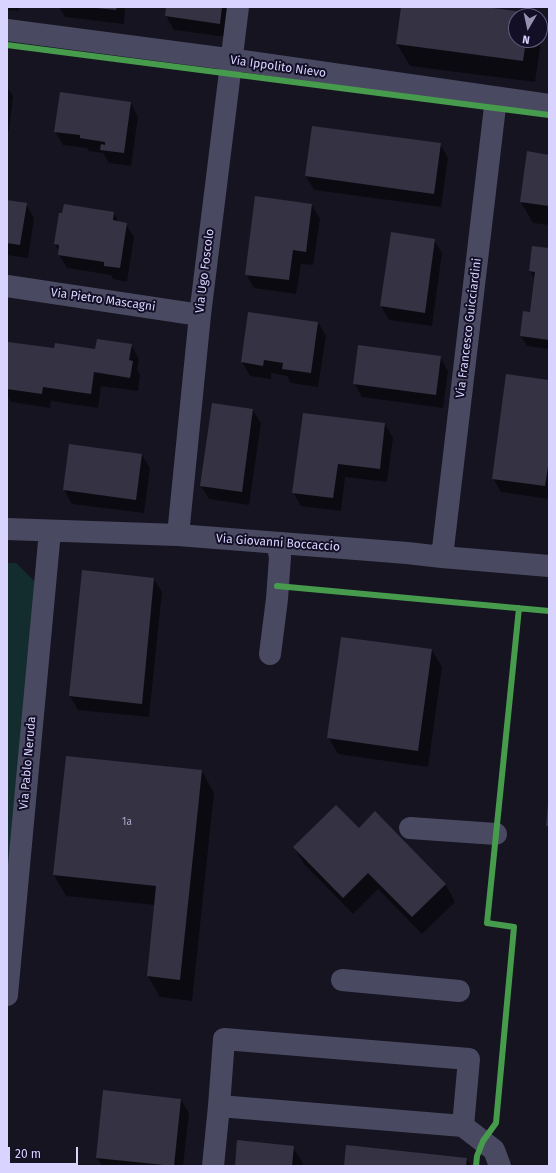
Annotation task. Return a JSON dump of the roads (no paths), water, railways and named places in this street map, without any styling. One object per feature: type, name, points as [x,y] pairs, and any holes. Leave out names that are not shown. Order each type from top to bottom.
[{"type":"street","name":"Via Ugo Foscolo","points":[[178,535],[200,315],[238,7]]},
{"type":"street","name":"Via Ippolito Nievo","points":[[7,30],[549,105]]},
{"type":"street","name":"Via Francesco Guicciardini","points":[[442,557],[496,98]]},
{"type":"street","name":"Via Pietro Mascagni","points":[[7,286],[200,315]]},
{"type":"street","name":"Via Giovanni Boccaccio","points":[[7,529],[178,535],[549,566]]},
{"type":"street","name":"Via Pablo Neruda","points":[[8,981],[50,530]]},
{"type":"street","points":[[270,654],[280,557],[277,543]]},
{"type":"street","points":[[410,828],[496,834]]},
{"type":"street","points":[[342,980],[460,991]]},
{"type":"street","points":[[214,1166],[224,1039],[469,1059],[463,1126]]},
{"type":"street","points":[[219,1106],[463,1126],[494,1150],[500,1166]]}]
